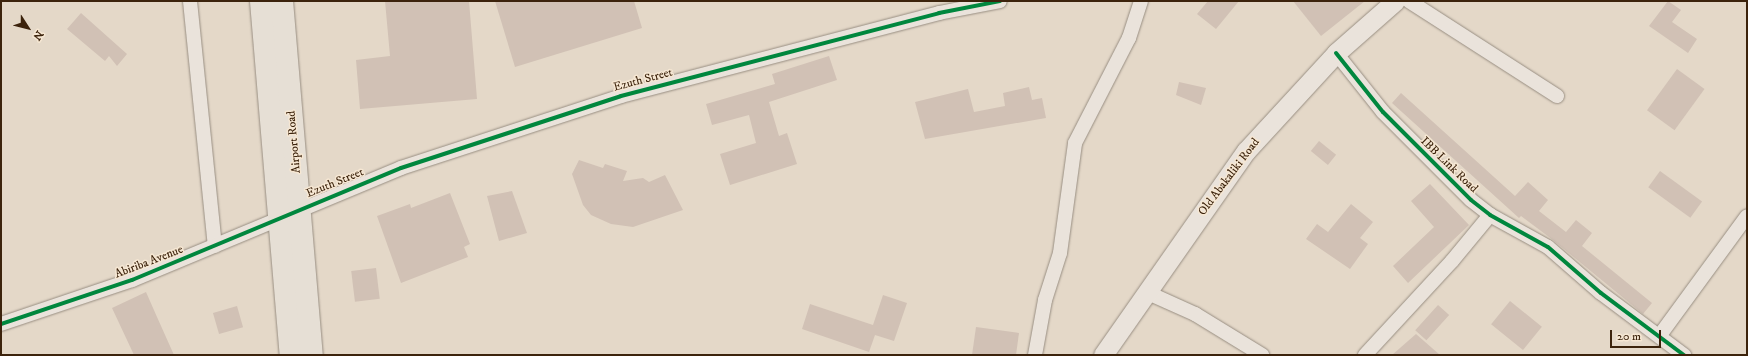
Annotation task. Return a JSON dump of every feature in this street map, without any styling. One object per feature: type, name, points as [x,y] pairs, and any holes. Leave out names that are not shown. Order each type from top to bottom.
[{"type":"main road","name":"Airport Road","points":[[261,1],[291,355]]},
{"type":"main road","name":"Airport Road","points":[[282,1],[312,355]]},
{"type":"main road","name":"Old Abakaliki Road","points":[[1103,355],[1246,151],[1336,53],[1395,1]]},
{"type":"street","points":[[190,1],[216,246]]},
{"type":"street","name":"Ezuth Street","points":[[300,208],[402,168],[622,96],[939,13],[1000,1]]},
{"type":"street","points":[[1034,355],[1045,300],[1060,253],[1075,143],[1129,38],[1141,1]]},
{"type":"street","points":[[1409,1],[1557,96]]},
{"type":"street","name":"IBB Link Road","points":[[1336,53],[1383,112],[1426,158],[1490,215],[1539,241],[1601,293],[1660,335],[1684,355]]},
{"type":"street","name":"Abiriba Avenue","points":[[1,324],[132,280],[216,246],[300,208]]},
{"type":"street","points":[[1365,355],[1452,261],[1490,215]]},
{"type":"street","points":[[1660,335],[1747,216]]},
{"type":"street","points":[[1146,292],[1194,314],[1262,355]]},
{"type":"building","points":[[385,1],[469,1],[477,99],[360,109],[356,60],[390,56]]},
{"type":"building","points":[[495,1],[634,1],[642,28],[515,67]]},
{"type":"building","points":[[1208,1],[1239,1],[1216,29],[1197,14]]},
{"type":"building","points":[[1293,1],[1365,1],[1321,36]]},
{"type":"building","points":[[1668,1],[1681,10],[1672,22],[1697,39],[1688,53],[1649,26]]},
{"type":"building","points":[[81,13],[127,54],[117,66],[109,56],[105,61],[67,29]]},
{"type":"building","points":[[829,56],[837,80],[769,102],[779,136],[787,133],[797,164],[730,185],[720,154],[756,143],[749,115],[712,125],[706,104],[775,84],[772,74]]},
{"type":"building","points":[[1677,69],[1705,89],[1675,130],[1647,110]]},
{"type":"building","points":[[1179,82],[1206,88],[1201,105],[1176,95]]},
{"type":"building","points":[[1029,87],[1032,100],[1042,98],[1046,118],[925,139],[915,102],[968,89],[974,112],[1005,106],[1003,93]]},
{"type":"building","points":[[1401,93],[1515,196],[1528,182],[1548,200],[1539,211],[1566,232],[1576,220],[1592,233],[1582,246],[1652,303],[1643,314],[1553,240],[1521,216],[1519,218],[1392,103]]},
{"type":"building","points":[[1319,141],[1336,155],[1328,165],[1311,151]]},
{"type":"building","points":[[579,160],[603,168],[605,164],[627,171],[623,181],[643,178],[649,182],[665,175],[683,210],[633,227],[611,224],[591,215],[583,205],[572,174]]},
{"type":"building","points":[[1660,171],[1702,202],[1690,218],[1648,187]]},
{"type":"building","points":[[1430,184],[1469,225],[1408,283],[1393,266],[1434,227],[1411,201]]},
{"type":"building","points":[[512,191],[527,233],[499,241],[487,196]]},
{"type":"building","points":[[450,193],[470,244],[464,247],[468,257],[401,283],[377,216],[410,204],[411,208]]},
{"type":"building","points":[[1351,204],[1373,222],[1360,238],[1368,244],[1350,269],[1306,239],[1317,224],[1328,232]]},
{"type":"building","points":[[376,268],[380,299],[355,302],[351,271]]},
{"type":"building","points":[[146,292],[174,355],[134,355],[112,308]]},
{"type":"building","points":[[883,295],[907,303],[894,341],[875,335],[869,352],[802,329],[810,304],[873,325]]},
{"type":"building","points":[[1510,301],[1542,327],[1523,350],[1491,324]]},
{"type":"building","points":[[1438,305],[1449,315],[1426,340],[1415,330]]},
{"type":"building","points":[[237,306],[243,327],[219,334],[213,313]]},
{"type":"building","points":[[976,327],[1019,333],[1016,355],[972,355]]},
{"type":"building","points":[[1416,334],[1440,355],[1392,355]]},
{"type":"cycle path","points":[[1,324],[132,280],[401,168],[621,96],[939,13],[1000,1]]},
{"type":"cycle path","points":[[1336,53],[1383,112],[1471,200],[1490,215],[1548,247],[1601,293],[1684,355]]}]
